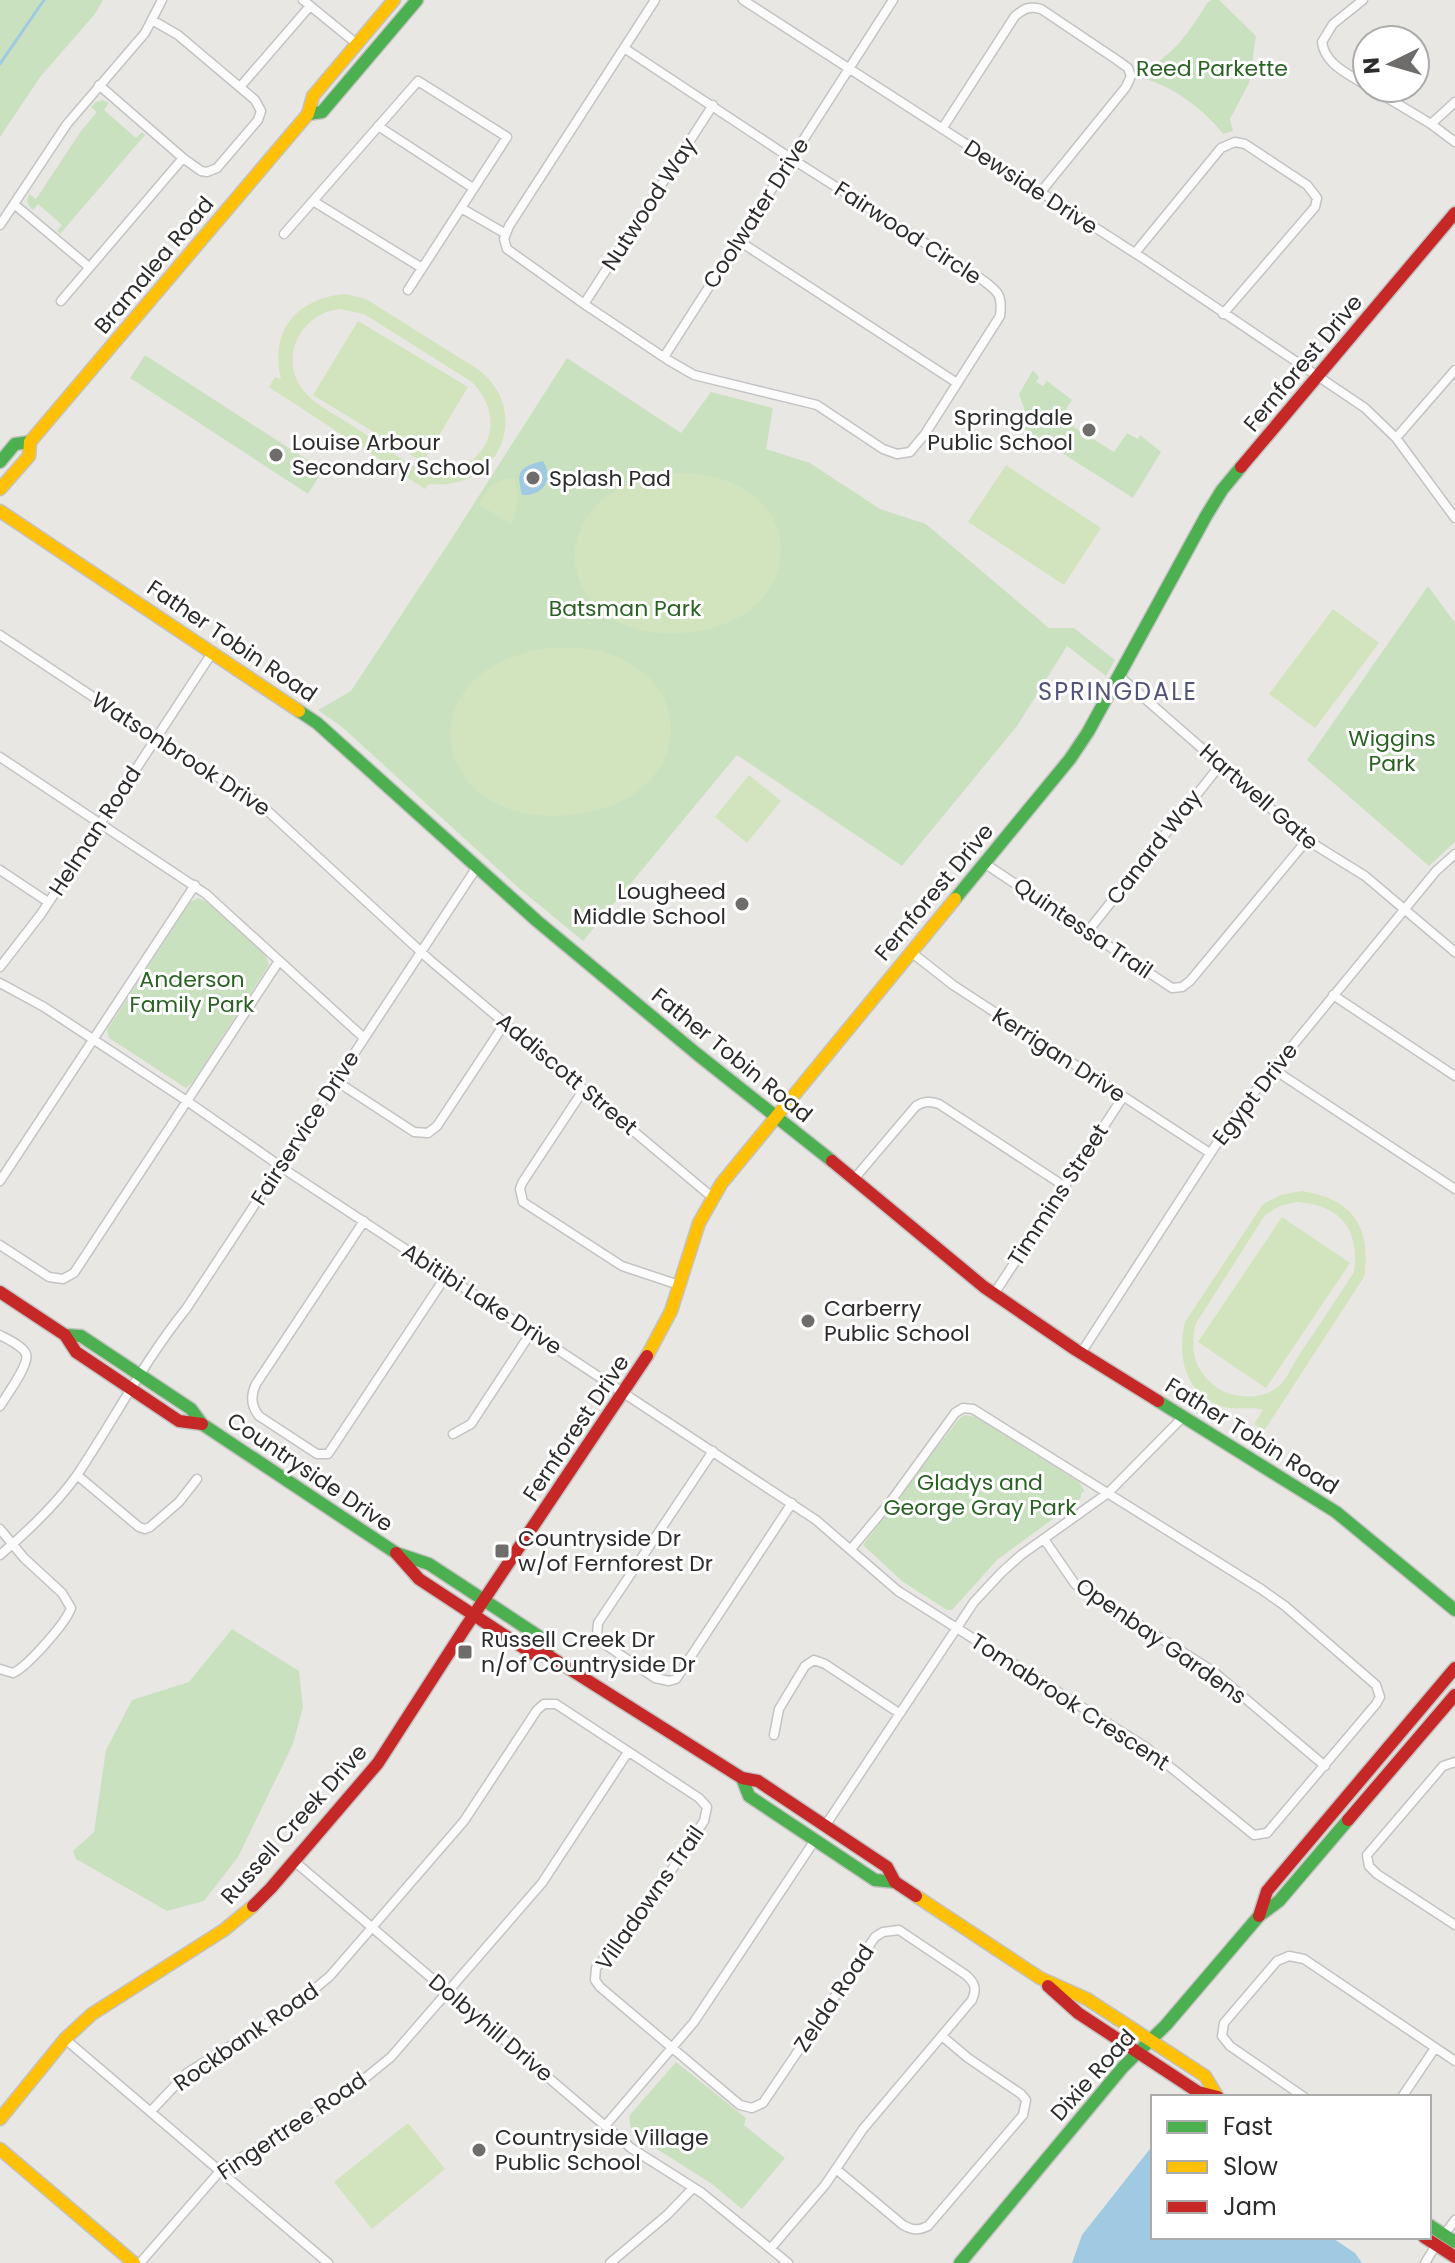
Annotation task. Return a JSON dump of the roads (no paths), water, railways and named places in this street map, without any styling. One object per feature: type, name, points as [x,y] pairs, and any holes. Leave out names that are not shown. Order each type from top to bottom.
[{"type":"street","points":[[0,225],[67,124],[145,33],[162,0]]},
{"type":"street","name":"Bramalea Road","points":[[0,489],[29,456],[30,442],[308,114],[313,96],[394,0]]},
{"type":"street","name":"Bramalea Road","points":[[308,114],[322,112],[417,0]]},
{"type":"street","points":[[506,234],[655,0]]},
{"type":"street","name":"Dewside Drive","points":[[743,0],[757,4],[848,69],[1135,253],[1365,408],[1396,438],[1455,518]]},
{"type":"street","name":"Coolwater Drive","points":[[664,357],[893,0]]},
{"type":"street","points":[[1351,76],[1324,54],[1322,42],[1333,24],[1363,0]]},
{"type":"street","points":[[240,87],[307,3],[357,44]]},
{"type":"street","points":[[942,129],[1015,16],[1031,6],[1041,9],[1128,68],[1131,76],[1126,87],[1040,193]]},
{"type":"street","points":[[99,85],[201,171],[212,170],[258,120],[261,111],[258,104],[240,87],[178,35],[152,20]]},
{"type":"street","name":"Fairwood Circle","points":[[461,208],[506,234],[507,249],[584,304],[694,375],[817,405],[883,449],[897,454],[910,452],[925,434],[1000,316],[1002,302],[999,294],[980,278],[624,48]]},
{"type":"street","points":[[284,234],[418,81],[507,137],[408,290]]},
{"type":"street","points":[[1431,124],[1455,102]]},
{"type":"street","points":[[1397,104],[1455,142]]},
{"type":"street","name":"Nutwood Way","points":[[584,304],[713,105]]},
{"type":"street","points":[[378,126],[473,188]]},
{"type":"street","points":[[1135,253],[1221,148],[1235,142],[1245,144],[1307,185],[1317,198],[1315,207],[1223,314]]},
{"type":"street","points":[[61,301],[183,158]]},
{"type":"street","points":[[313,201],[422,268]]},
{"type":"street","points":[[14,204],[89,267]]},
{"type":"street","name":"Fernforest Drive","points":[[474,1615],[661,1333],[695,1233],[712,1197],[734,1166],[1078,748],[1214,503],[1455,213]]},
{"type":"street","points":[[739,241],[957,383]]},
{"type":"street","points":[[1396,438],[1455,370]]},
{"type":"street","name":"Bramalea Road","points":[[0,462],[15,444],[30,442]]},
{"type":"street","name":"Father Tobin Road","points":[[0,511],[317,723],[537,921],[994,1294],[1081,1353],[1336,1512],[1455,1610]]},
{"type":"street","name":"Watsonbrook Drive","points":[[0,635],[258,802],[421,952]]},
{"type":"street","name":"Helman Road","points":[[0,967],[48,902],[212,653]]},
{"type":"street","name":"Hartwell Gate","points":[[1119,676],[1307,840],[1365,876],[1455,952]]},
{"type":"street","points":[[0,757],[195,885],[364,1038]]},
{"type":"street","name":"Canard Way","points":[[1088,931],[1221,764]]},
{"type":"street","name":"Quintessa Trail","points":[[984,863],[1172,988],[1182,987],[1190,981],[1307,840]]},
{"type":"street","name":"Egypt Drive","points":[[1081,1353],[1241,1107],[1436,871],[1455,854]]},
{"type":"street","name":"Fairservice Drive","points":[[0,1555],[40,1519],[77,1475],[130,1388],[186,1309],[477,867]]},
{"type":"street","points":[[0,870],[48,902]]},
{"type":"street","points":[[0,1181],[195,885]]},
{"type":"street","name":"Addiscott Street","points":[[421,952],[712,1197]]},
{"type":"street","name":"Kerrigan Drive","points":[[911,952],[953,985],[1210,1153]]},
{"type":"street","points":[[0,1245],[49,1277],[57,1280],[70,1276],[279,961]]},
{"type":"street","name":"Abitibi Lake Drive","points":[[0,983],[29,997],[792,1503],[826,1527],[898,1591],[956,1627]]},
{"type":"street","points":[[1333,995],[1455,1076]]},
{"type":"street","points":[[336,1081],[414,1132],[428,1133],[437,1126],[505,1023]]},
{"type":"street","points":[[1273,1069],[1455,1189]]},
{"type":"street","points":[[584,1089],[522,1183],[523,1202],[622,1266],[679,1285]]},
{"type":"street","name":"Timmins Street","points":[[994,1294],[1123,1097]]},
{"type":"street","points":[[854,1179],[916,1106],[931,1101],[1064,1186]]},
{"type":"street","points":[[364,1221],[256,1384],[252,1396],[259,1416],[317,1454],[328,1454],[446,1276]]},
{"type":"street","name":"Countryside Drive","points":[[0,1292],[65,1335],[76,1352],[179,1421],[202,1424]]},
{"type":"street","points":[[453,1434],[471,1424],[532,1331]]},
{"type":"street","points":[[0,1335],[20,1348],[27,1358],[0,1406]]},
{"type":"street","name":"Countryside Drive","points":[[65,1335],[81,1336],[191,1409],[202,1424],[396,1553],[419,1579],[533,1654],[549,1656],[742,1778],[758,1781],[887,1867],[895,1882]]},
{"type":"street","name":"Tomabrook Crescent","points":[[851,1549],[891,1501],[955,1413],[963,1408],[978,1411],[1274,1598],[1376,1685],[1380,1697],[1267,1833],[1254,1835],[1147,1748],[956,1627]]},
{"type":"street","points":[[605,2126],[702,2011],[974,1602],[1001,1573],[1108,1493],[1183,1417]]},
{"type":"street","points":[[713,1451],[598,1623],[600,1641],[655,1678],[676,1679],[792,1503]]},
{"type":"street","points":[[77,1475],[145,1529],[179,1502],[197,1479]]},
{"type":"street","points":[[0,1529],[62,1593],[71,1608],[64,1621],[24,1667],[13,1673],[0,1669]]},
{"type":"street","name":"Openbay Gardens","points":[[1044,1539],[1075,1584],[1214,1672],[1325,1766]]},
{"type":"street","name":"Countryside Drive","points":[[396,1553],[429,1564],[543,1639],[549,1656]]},
{"type":"street","name":"Russell Creek Drive","points":[[0,2119],[65,2039],[92,2014],[224,1930],[249,1910],[378,1763],[474,1615]]},
{"type":"street","points":[[774,1735],[779,1709],[805,1666],[814,1660],[825,1664],[899,1713]]},
{"type":"street","name":"Dixie Road","points":[[1259,1916],[1267,1891],[1455,1668]]},
{"type":"street","name":"Dixie Road","points":[[960,2263],[1115,2077],[1166,2025],[1259,1916],[1279,1901],[1455,1695]]},
{"type":"street","name":"Villadowns Trail","points":[[373,1928],[472,1810],[537,1710],[544,1704],[556,1704],[699,1798],[707,1807],[704,1821],[653,1899],[596,1968],[595,1980],[600,1987],[671,2049]]},
{"type":"street","name":"Fingertree Road","points":[[140,2263],[220,2171],[353,2088],[391,2057],[542,1883],[628,1752]]},
{"type":"street","points":[[1455,1762],[1443,1766],[1367,1855],[1369,1866],[1377,1874],[1455,1925]]},
{"type":"street","name":"Countryside Drive","points":[[742,1778],[749,1796],[875,1880],[895,1882],[1040,1978],[1078,2013],[1198,2092],[1210,2095]]},
{"type":"street","name":"Dolbyhill Drive","points":[[294,1861],[631,2148],[723,2208],[788,2263]]},
{"type":"street","name":"Rockbank Road","points":[[151,2111],[187,2073],[286,2012],[316,1988],[373,1928]]},
{"type":"street","name":"Zelda Road","points":[[671,2049],[740,2105],[752,2108],[767,2098],[875,1937],[899,1930],[972,1980],[975,1987],[972,2000],[863,2129],[836,2169],[771,2248]]},
{"type":"street","points":[[1301,2095],[1230,2046],[1222,2036],[1228,2018],[1283,1957],[1304,1959],[1455,2061]]},
{"type":"street","name":"Countryside Drive","points":[[1040,1978],[1087,1999],[1205,2076],[1217,2095]]},
{"type":"street","points":[[836,2169],[903,2225],[911,2230],[920,2230],[928,2226],[1023,2115],[1026,2100],[1021,2094],[942,2036]]},
{"type":"street","points":[[65,2039],[328,2263]]},
{"type":"street","points":[[1403,2095],[1435,2048]]},
{"type":"street","points":[[0,2149],[134,2263]]},
{"type":"street","points":[[610,2263],[667,2215],[693,2188]]},
{"type":"street","points":[[1425,2263],[1445,2241],[1455,2220]]},
{"type":"street","points":[[1445,2241],[1455,2257]]},
{"type":"street","points":[[621,2254],[630,2263]]},
{"type":"water","name":"Splash Pad","points":[[543,461],[547,474],[545,485],[536,493],[522,495],[521,471]]},
{"type":"water","points":[[1151,2148],[1151,2239],[1334,2239],[1355,2253],[1362,2263],[1072,2263],[1082,2235]]},
{"type":"waterway","points":[[0,64],[44,0]]},
{"type":"place","name":"Springdale Public School","points":[[1089,430]]},
{"type":"place","name":"Louise Arbour Secondary School","points":[[276,455]]},
{"type":"place","name":"Splash Pad","points":[[533,478]]},
{"type":"place","name":"Lougheed Middle School","points":[[742,904]]},
{"type":"place","name":"Carberry Public School","points":[[808,1321]]},
{"type":"place","name":"Countryside Dr w/of Fernforest Dr","points":[[502,1551]]},
{"type":"place","name":"Russell Creek Dr n/of Countryside Dr","points":[[465,1652]]},
{"type":"place","name":"Countryside Village Public School","points":[[479,2150]]},
{"type":"district","name":"SPRINGDALE","points":[[1118,691]]},
{"type":"park label","name":"Reed Parkette","points":[[1212,68]]},
{"type":"park label","name":"Batsman Park","points":[[625,608]]},
{"type":"park label","name":"Wiggins Park","points":[[1392,750]]},
{"type":"park label","name":"Anderson Family Park","points":[[192,992]]},
{"type":"park label","name":"Gladys and George Gray Park","points":[[980,1494]]}]
